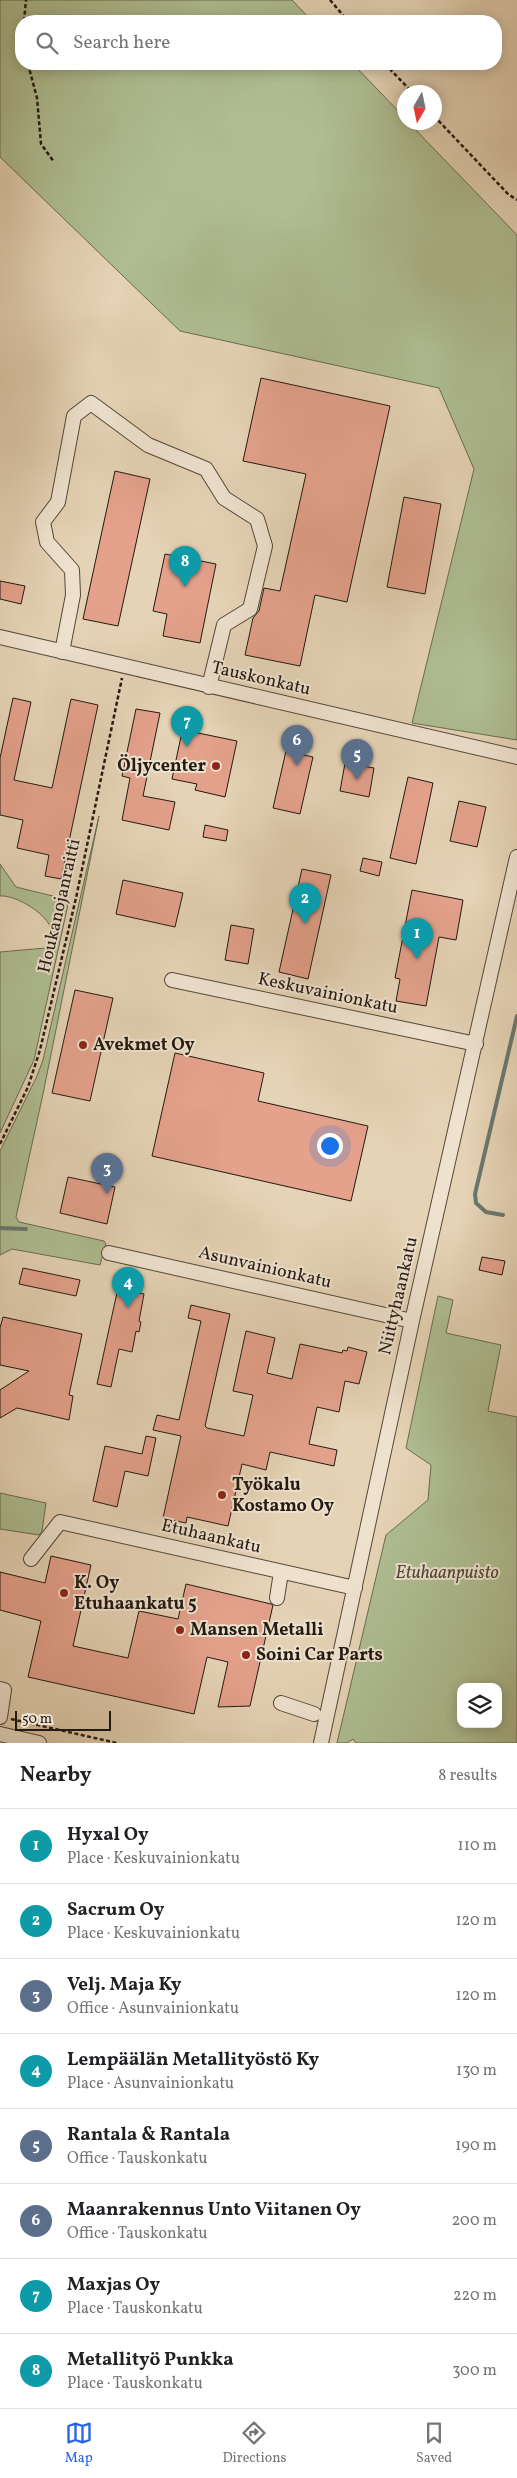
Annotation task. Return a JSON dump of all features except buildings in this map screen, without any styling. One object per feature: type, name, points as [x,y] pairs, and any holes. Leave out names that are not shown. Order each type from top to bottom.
[{"type":"street","points":[[62,652],[73,595],[72,570],[46,542],[43,522],[58,502],[74,416],[91,403],[148,445],[206,469],[224,498],[256,519],[264,546],[250,609],[224,625],[210,687]]},
{"type":"street","name":"Tauskonkatu","points":[[0,637],[515,756]]},
{"type":"street","name":"Niittyhaankatu","points":[[321,1743],[412,1321],[517,857]]},
{"type":"street","name":"Keskuvainionkatu","points":[[172,980],[476,1044]]},
{"type":"street","name":"Asunvainionkatu","points":[[109,1253],[412,1321]]},
{"type":"street","name":"Etuhaankatu","points":[[31,1559],[60,1522],[355,1588]]},
{"type":"street","points":[[277,1598],[281,1572]]},
{"type":"street","points":[[0,1689],[4,1690],[0,1717]]},
{"type":"street","points":[[281,1703],[314,1714]]},
{"type":"street","points":[[0,1734],[39,1743]]},
{"type":"path","points":[[25,15],[26,0]]},
{"type":"path","points":[[330,0],[343,15]]},
{"type":"path","points":[[30,70],[37,98],[41,144],[54,162]]},
{"type":"path","points":[[391,70],[405,85]]},
{"type":"path","points":[[442,124],[508,194],[517,200]]},
{"type":"path","name":"Houkanojanraitti","points":[[0,1144],[28,1087],[47,1023],[124,666]]},
{"type":"path","points":[[0,1717],[117,1743]]},
{"type":"green space","points":[[0,0],[292,0],[306,15],[15,15],[15,70],[359,70],[397,110],[397,130],[416,130],[517,235],[517,740],[412,723],[474,469],[439,388],[180,331],[0,157]]},
{"type":"green space","points":[[99,816],[43,1094],[16,1217],[19,1222],[104,1241],[106,1244],[100,1265],[12,1249],[0,1255],[0,1151],[43,1060]]},
{"type":"green space","points":[[0,864],[16,887],[69,900],[34,1060],[0,1133],[0,952],[46,948],[52,940],[52,931],[40,913],[19,900],[0,896]]},
{"type":"green space","name":"Etuhaanpuisto","points":[[438,1296],[453,1300],[446,1333],[501,1345],[488,1411],[517,1417],[517,1743],[356,1743],[353,1739],[347,1743],[337,1743],[386,1535],[428,1500],[431,1465],[406,1448]]},
{"type":"green space","points":[[0,1493],[46,1503],[42,1531],[39,1535],[0,1529]]},
{"type":"waterway","points":[[503,1215],[486,1212],[476,1203],[475,1194],[517,1016]]},
{"type":"waterway","points":[[0,1228],[26,1229]]},
{"type":"place","name":"Metallityö Punkka","points":[[185,587]]},
{"type":"place","name":"Maxjas Oy","points":[[187,747]]},
{"type":"place","name":"Öljycenter","points":[[216,766]]},
{"type":"place","name":"Maanrakennus Unto Viitanen Oy","points":[[297,766]]},
{"type":"place","name":"Rantala & Rantala","points":[[357,780]]},
{"type":"place","name":"Sacrum Oy","points":[[305,924]]},
{"type":"place","name":"Hyxal Oy","points":[[417,959]]},
{"type":"place","name":"Avekmet Oy","points":[[83,1045]]},
{"type":"place","name":"Velj. Maja Ky","points":[[107,1194]]},
{"type":"place","name":"Lempäälän Metallityöstö Ky","points":[[128,1308]]},
{"type":"place","name":"Työkalu Kostamo Oy","points":[[222,1495]]},
{"type":"place","name":"K. Oy Etuhaankatu 5","points":[[64,1593]]},
{"type":"place","name":"Mansen Metalli","points":[[180,1630]]},
{"type":"place","name":"Soini Car Parts","points":[[246,1655]]}]
